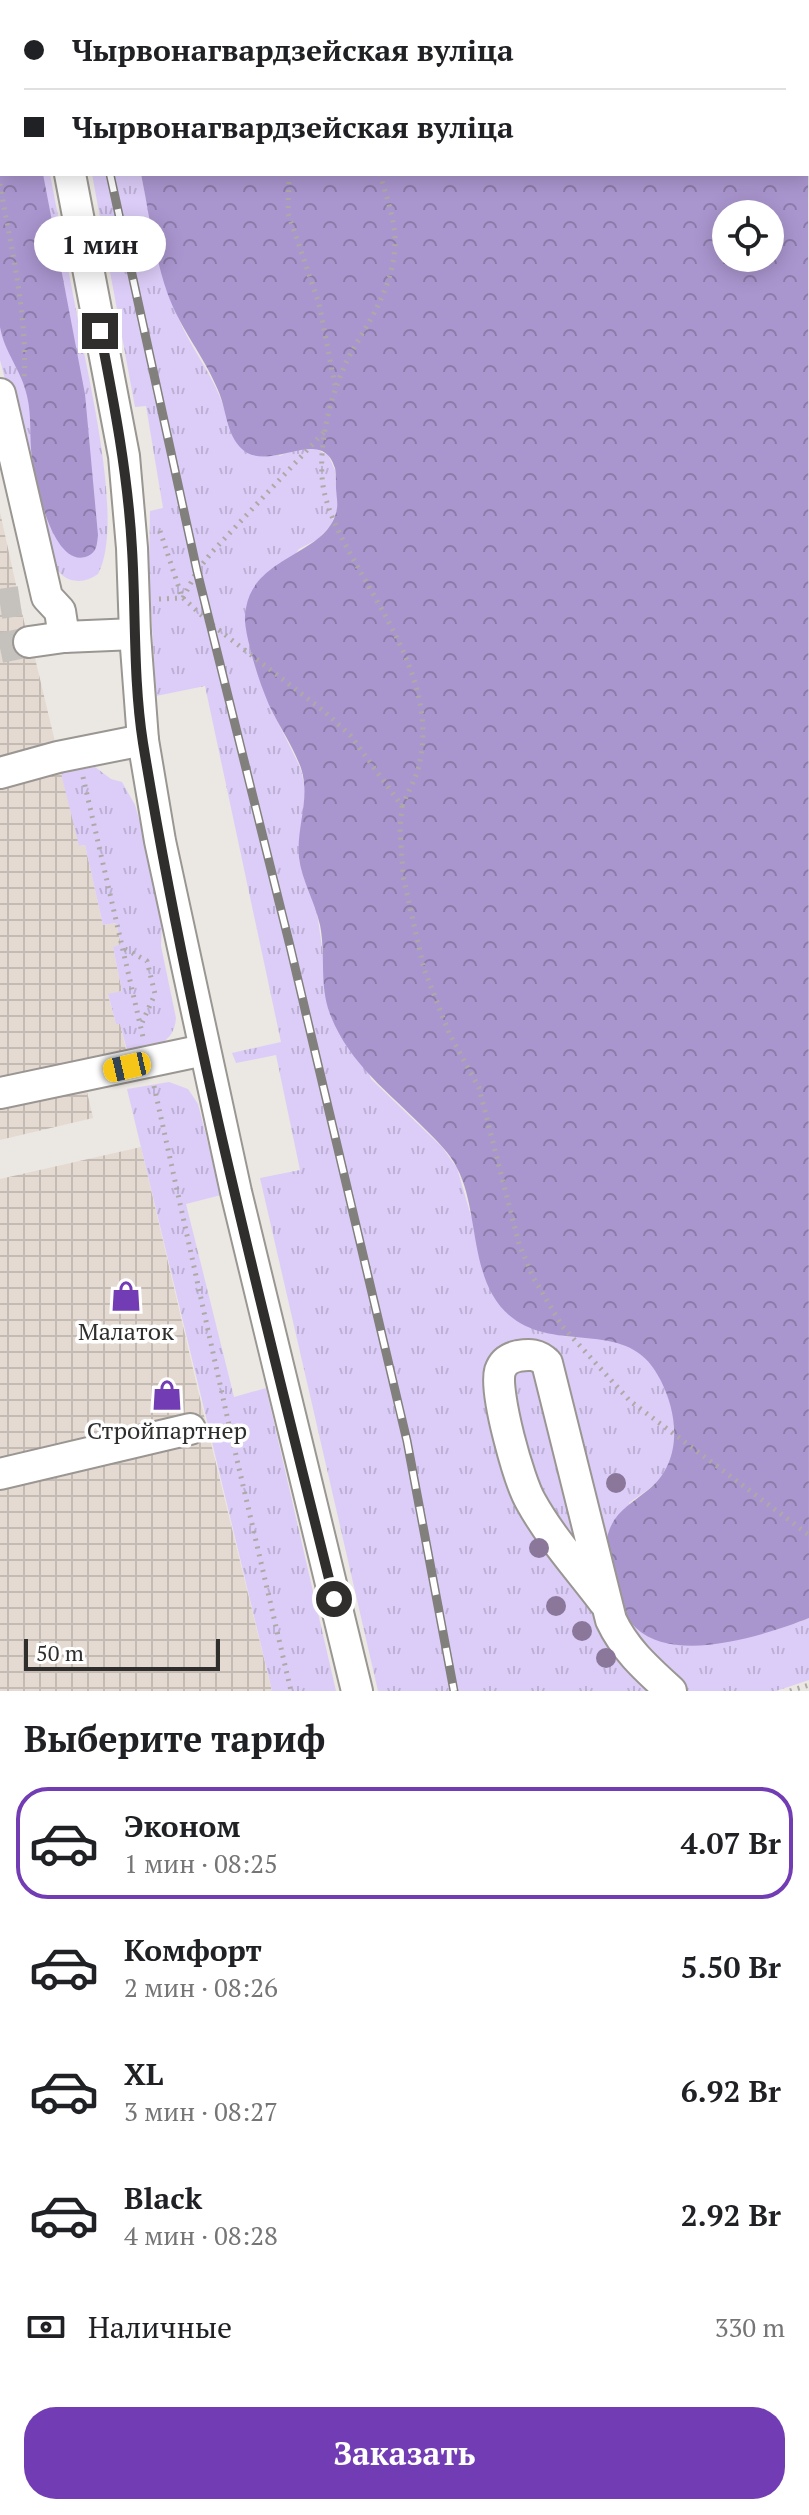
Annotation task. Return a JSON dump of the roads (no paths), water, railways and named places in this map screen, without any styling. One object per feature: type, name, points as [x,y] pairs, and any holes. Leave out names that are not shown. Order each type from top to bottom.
[{"type":"street","points":[[70,176],[124,456],[143,740],[160,841],[204,1050],[357,1691]]},
{"type":"street","points":[[12,393],[34,599],[60,611],[64,637]]},
{"type":"street","points":[[29,642],[135,634]]},
{"type":"street","points":[[0,773],[143,740]]},
{"type":"street","points":[[0,1093],[204,1050]]},
{"type":"street","points":[[604,1602],[536,1510],[518,1472],[499,1383],[501,1368],[512,1358],[535,1355],[550,1369],[604,1602],[620,1639],[671,1691]]},
{"type":"street","points":[[0,1474],[190,1429]]},
{"type":"tunnel","points":[[0,604],[20,601]]},
{"type":"tunnel","points":[[0,648],[29,642]]},
{"type":"railway","points":[[110,176],[197,571],[290,946],[407,1441],[454,1691]]},
{"type":"place","name":"Малаток","points":[[126,1296]]},
{"type":"place","name":"Стройпартнер","points":[[167,1395]]}]
